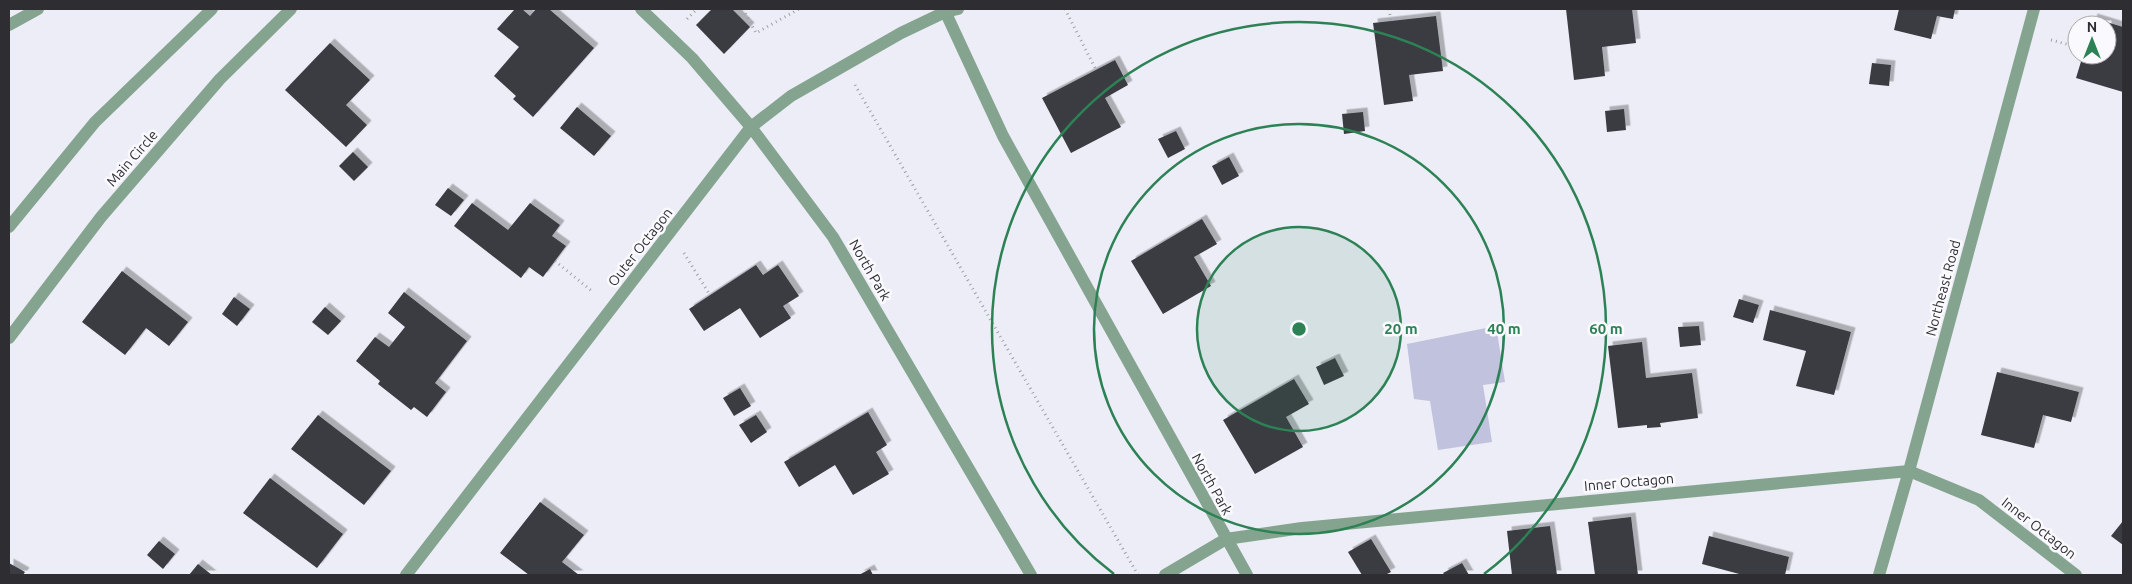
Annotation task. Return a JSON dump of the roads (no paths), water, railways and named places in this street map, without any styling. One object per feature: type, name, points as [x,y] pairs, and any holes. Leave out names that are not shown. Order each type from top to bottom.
[{"type":"street","points":[[9,25],[38,9]]},
{"type":"street","points":[[9,227],[95,122],[212,9]]},
{"type":"street","name":"Main Circle","points":[[9,338],[100,217],[220,78],[291,9]]},
{"type":"street","name":"North Park","points":[[641,9],[692,58],[751,127],[833,237],[1031,575]]},
{"type":"street","name":"Outer Octagon","points":[[406,575],[751,127],[791,96],[901,33],[944,10],[958,9]]},
{"type":"street","name":"Northeast Road","points":[[1879,575],[1910,471],[2034,9]]},
{"type":"street","name":"North Park","points":[[944,10],[1003,136],[1247,575]]},
{"type":"street","name":"Inner Octagon","points":[[1166,575],[1226,539],[1302,528],[1910,471],[1979,500],[2076,575]]}]
